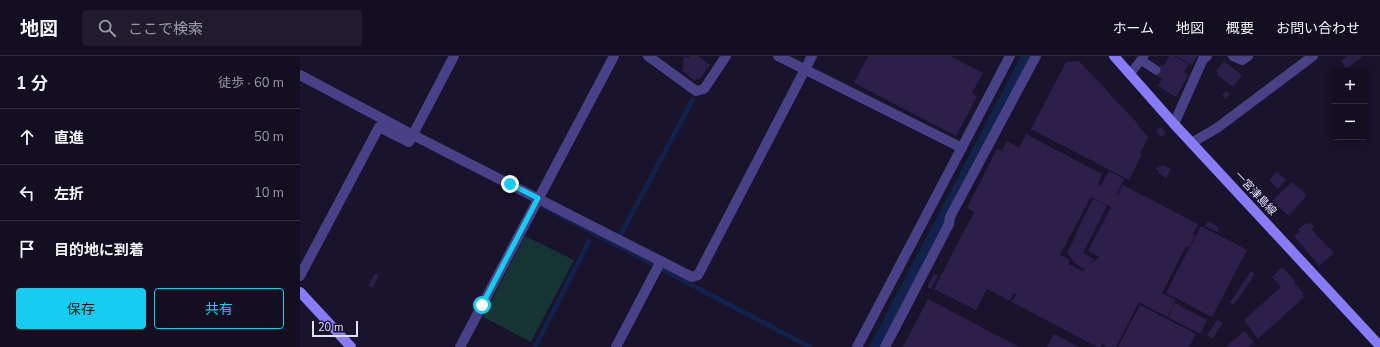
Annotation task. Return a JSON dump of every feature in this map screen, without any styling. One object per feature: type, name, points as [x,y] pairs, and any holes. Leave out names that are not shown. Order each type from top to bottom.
[{"type":"main road","name":"一宮津島線","points":[[1114,56],[1174,124],[1380,346]]},
{"type":"main road","points":[[300,292],[351,347]]},
{"type":"street","points":[[300,276],[379,127],[409,142],[454,56]]},
{"type":"street","points":[[460,347],[614,56]]},
{"type":"street","points":[[648,56],[696,91],[704,89],[726,56]]},
{"type":"street","points":[[778,56],[962,148]]},
{"type":"street","points":[[300,75],[413,135],[692,277],[698,275],[812,56]]},
{"type":"street","points":[[857,347],[1010,56]]},
{"type":"street","points":[[885,347],[949,224],[950,217],[1036,56]]},
{"type":"street","points":[[1174,124],[1203,59],[1207,56]]},
{"type":"street","points":[[1233,56],[1242,60],[1248,56]]},
{"type":"street","points":[[1192,142],[1217,128],[1313,56]]},
{"type":"street","points":[[616,347],[661,261]]},
{"type":"lane","points":[[1130,74],[1142,58],[1156,70]]},
{"type":"green space","points":[[525,236],[574,260],[531,342],[483,317]]},
{"type":"water","points":[[1021,56],[1032,56],[880,347],[869,347]]},
{"type":"building","points":[[685,56],[688,58],[690,56],[698,56],[710,65],[699,80],[697,78],[695,81],[682,71],[684,63],[682,61]]},
{"type":"building","points":[[868,56],[950,56],[983,73],[972,93],[977,96],[956,136],[854,83]]},
{"type":"building","points":[[1169,56],[1174,56],[1189,64],[1184,72],[1188,76],[1176,97],[1158,86],[1162,79],[1155,75],[1161,65],[1164,66]]},
{"type":"building","points":[[1176,56],[1197,56],[1192,65]]},
{"type":"building","points":[[1348,56],[1362,57],[1347,68],[1345,68],[1341,61]]},
{"type":"building","points":[[1079,61],[1139,125],[1138,126],[1148,137],[1140,153],[1142,154],[1129,180],[1031,129],[1066,62]]},
{"type":"building","points":[[1224,61],[1242,75],[1233,87],[1217,75],[1218,72],[1216,71]]},
{"type":"building","points":[[1226,91],[1230,94],[1226,99],[1222,96]]},
{"type":"building","points":[[1161,127],[1166,133],[1161,137],[1156,131]]},
{"type":"building","points":[[1026,134],[1102,174],[1098,184],[1107,189],[1101,185],[1109,171],[1124,179],[1117,193],[1118,194],[1123,185],[1198,224],[1193,234],[1195,235],[1189,247],[1186,246],[1162,293],[1176,300],[1167,317],[1139,302],[1116,347],[1107,347],[1102,344],[1101,347],[1097,347],[1012,302],[1016,294],[1014,293],[1010,301],[987,289],[976,310],[934,289],[974,212],[967,208],[997,149],[1002,151],[1007,141],[1019,148]],"holes":[[[1093,193],[1091,197],[1111,207],[1088,251],[1099,257],[1091,264],[1094,259],[1083,253],[1107,206],[1093,199],[1076,232],[1077,233],[1067,253],[1076,264],[1084,269],[1089,265],[1083,271],[1068,264],[1070,260],[1060,255]]]},
{"type":"building","points":[[1162,165],[1171,169],[1166,178],[1158,173],[1159,171],[1156,169],[1158,166],[1161,167]]},
{"type":"building","points":[[1277,172],[1286,180],[1278,189],[1269,180]]},
{"type":"building","points":[[1292,182],[1307,195],[1289,216],[1272,201]]},
{"type":"building","points":[[1208,221],[1219,227],[1217,232],[1205,226]]},
{"type":"building","points":[[1310,222],[1314,227],[1311,229],[1334,253],[1319,266],[1294,236],[1300,231],[1298,229]]},
{"type":"building","points":[[1201,226],[1247,250],[1212,317],[1166,293]]},
{"type":"building","points":[[1282,267],[1296,282],[1294,283],[1304,294],[1302,295],[1304,297],[1258,339],[1244,320],[1281,287],[1272,277]]},
{"type":"building","points":[[1251,271],[1255,274],[1234,305],[1230,302]]},
{"type":"building","points":[[375,273],[379,275],[373,288],[368,286]]},
{"type":"building","points":[[934,274],[938,276],[931,289],[927,287]]},
{"type":"building","points":[[928,299],[1019,347],[903,347]]},
{"type":"building","points":[[1175,303],[1207,320],[1200,334],[1168,317]]},
{"type":"building","points":[[1140,305],[1196,334],[1189,347],[1118,347]]},
{"type":"building","points":[[1217,320],[1223,323],[1212,339],[1207,335]]},
{"type":"building","points":[[1244,331],[1254,342],[1248,347],[1226,347]]},
{"type":"building","points":[[1054,334],[1079,347],[1047,347]]},
{"type":"waterway","points":[[620,236],[693,99]]},
{"type":"waterway","points":[[544,207],[653,264]]},
{"type":"waterway","points":[[535,347],[589,241]]},
{"type":"waterway","points":[[663,270],[810,347]]},
{"type":"route","points":[[482,305],[538,198],[510,184]]}]
